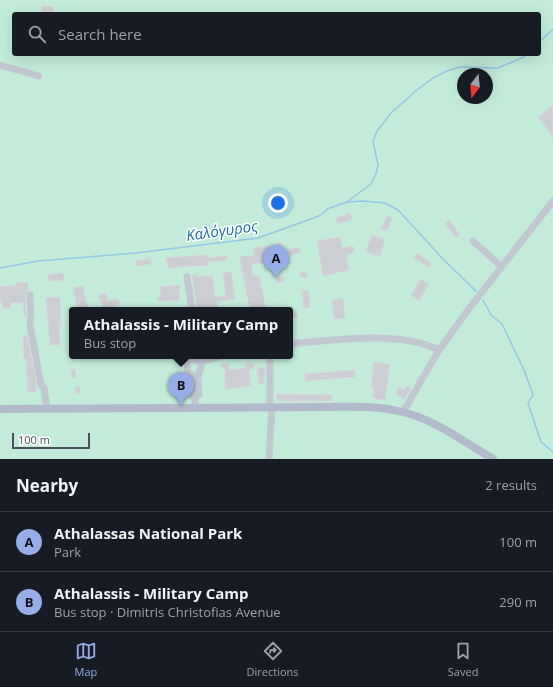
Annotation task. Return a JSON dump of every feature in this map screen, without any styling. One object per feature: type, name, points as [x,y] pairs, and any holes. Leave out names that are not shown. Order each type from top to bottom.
[{"type":"main road","points":[[0,409],[368,407],[403,412],[439,426],[493,459]]},
{"type":"lane","points":[[0,65],[38,76]]},
{"type":"lane","points":[[403,412],[440,350],[468,310],[553,201]]},
{"type":"lane","points":[[473,241],[501,266]]},
{"type":"lane","points":[[187,277],[192,307]]},
{"type":"lane","points":[[30,295],[30,325],[41,385],[44,388],[47,409]]},
{"type":"lane","points":[[293,344],[364,337],[428,344],[440,350]]},
{"type":"lane","points":[[188,359],[188,373],[197,377]]},
{"type":"lane","points":[[195,359],[202,361],[210,359]]},
{"type":"lane","points":[[269,459],[271,407],[270,359]]},
{"type":"lane","points":[[197,377],[202,361]]},
{"type":"lane","points":[[195,408],[195,397],[192,395],[191,378],[197,377]]},
{"type":"green space","points":[[0,0],[553,0],[553,459],[0,459]]},
{"type":"building","points":[[42,6],[54,7],[53,12],[42,11]]},
{"type":"building","points":[[553,105],[553,137],[538,117]]},
{"type":"building","points":[[350,213],[352,219],[338,224],[336,218]]},
{"type":"building","points":[[387,216],[392,218],[387,231],[381,229]]},
{"type":"building","points":[[449,220],[460,235],[456,238],[445,223]]},
{"type":"building","points":[[372,235],[385,239],[380,256],[366,252]]},
{"type":"building","points":[[340,237],[342,248],[353,246],[354,253],[346,254],[349,270],[323,276],[317,241]]},
{"type":"building","points":[[281,243],[282,249],[264,253],[266,262],[251,265],[253,276],[259,275],[265,307],[249,307],[240,257],[254,255],[253,248],[263,246],[263,248]]},
{"type":"building","points":[[300,247],[301,252],[290,256],[288,250]]},
{"type":"building","points":[[417,253],[431,263],[429,267],[414,258]]},
{"type":"building","points":[[207,255],[207,258],[227,256],[227,260],[208,262],[208,265],[168,268],[166,258]]},
{"type":"building","points":[[150,259],[151,264],[136,266],[136,261]]},
{"type":"building","points":[[306,271],[307,277],[301,278],[300,272]]},
{"type":"building","points":[[231,272],[235,299],[217,302],[218,307],[197,307],[192,275],[197,275],[197,277],[212,275],[215,297],[226,296],[223,273]]},
{"type":"building","points":[[63,273],[64,280],[49,281],[48,275]]},
{"type":"building","points":[[284,277],[284,281],[277,283],[276,278]]},
{"type":"building","points":[[421,279],[429,284],[419,301],[411,295]]},
{"type":"building","points":[[28,282],[28,290],[25,295],[26,316],[24,316],[23,302],[10,303],[11,308],[3,309],[2,302],[0,303],[0,287]]},
{"type":"building","points":[[180,285],[179,301],[158,301],[158,297],[161,297],[160,287]]},
{"type":"building","points":[[83,286],[87,307],[77,307],[73,288]]},
{"type":"building","points":[[302,290],[308,290],[310,307],[304,308]]},
{"type":"building","points":[[106,293],[108,301],[118,299],[120,305],[113,307],[102,307],[99,295]]},
{"type":"building","points":[[60,297],[60,345],[50,345],[46,298]]},
{"type":"building","points":[[343,299],[345,318],[334,319],[332,300]]},
{"type":"building","points":[[296,311],[298,317],[293,318],[293,312]]},
{"type":"building","points":[[27,335],[36,383],[36,392],[27,392],[27,372],[26,359],[24,359],[23,336]]},
{"type":"building","points":[[374,362],[390,364],[385,400],[373,398],[374,387],[371,387]]},
{"type":"building","points":[[228,363],[230,370],[246,368],[246,363],[254,363],[254,369],[249,369],[251,386],[225,389],[225,368],[222,368],[221,364]]},
{"type":"building","points":[[258,367],[265,368],[264,384],[258,384]]},
{"type":"building","points":[[75,369],[76,377],[72,378],[71,370]]},
{"type":"building","points":[[355,370],[355,377],[305,381],[305,374]]},
{"type":"building","points":[[79,386],[81,392],[76,394],[74,388]]},
{"type":"building","points":[[407,386],[411,389],[404,399],[396,394],[399,387],[404,390]]},
{"type":"building","points":[[277,394],[332,395],[332,401],[277,401]]},
{"type":"waterway","name":"Καλόγυρος","points":[[541,40],[553,29]]},
{"type":"waterway","name":"Καλόγυρος","points":[[0,268],[38,261],[136,253],[258,238],[319,216],[327,209],[347,202],[371,184],[376,174],[378,165],[373,141],[377,131],[391,113],[417,90],[433,78],[447,71],[460,67],[498,68],[525,56]]},
{"type":"waterway","points":[[348,202],[362,201],[385,203],[398,210],[443,259],[476,291]]},
{"type":"waterway","points":[[483,300],[491,315],[502,324],[524,370],[533,395],[528,403],[541,442],[553,452]]},
{"type":"place","name":"Athalassas National Park","points":[[276,278]]},
{"type":"place","name":"Athalassis - Military Camp","points":[[181,405]]}]
